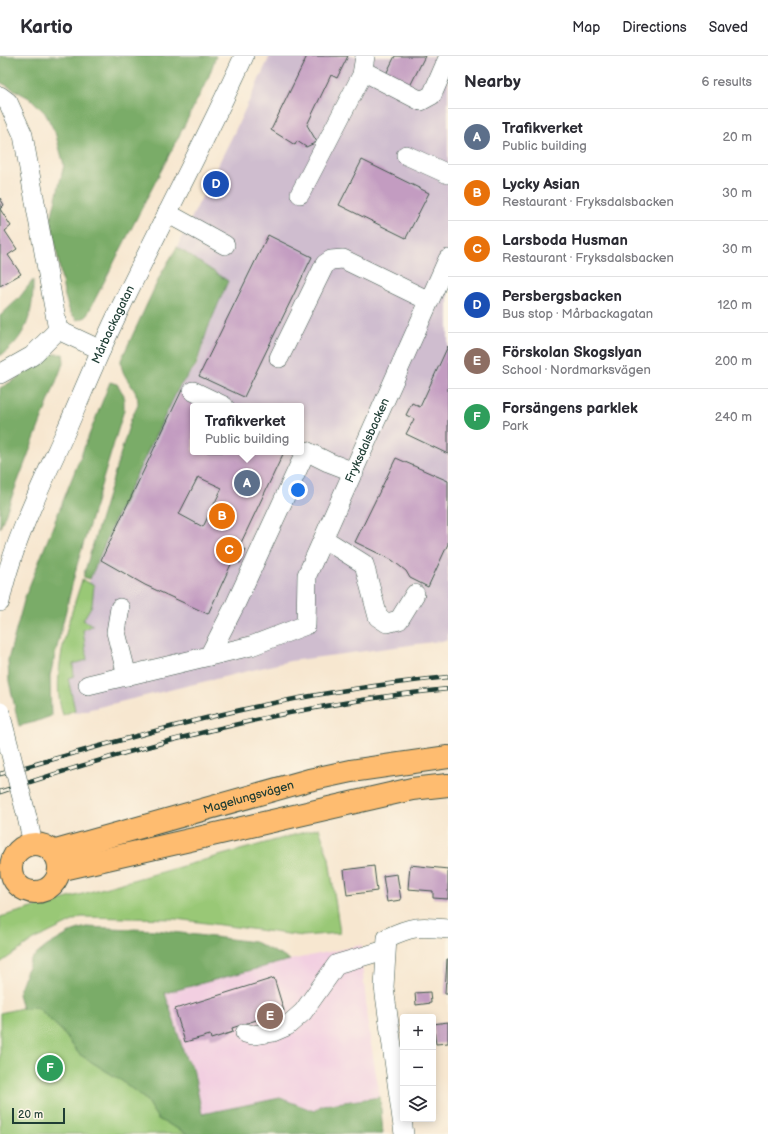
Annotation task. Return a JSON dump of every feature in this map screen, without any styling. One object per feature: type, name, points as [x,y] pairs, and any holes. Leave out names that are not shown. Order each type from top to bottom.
[{"type":"main road","name":"Magelungsvägen","points":[[48,855],[309,780],[351,771],[448,756]]},
{"type":"main road","name":"Magelungsvägen","points":[[48,855],[54,883],[43,891],[30,892],[9,888],[11,872],[5,865],[18,850],[48,855],[412,789],[448,785]]},
{"type":"street","name":"Mårbackagatan","points":[[0,602],[3,587],[14,553],[101,350],[167,213],[217,116],[244,56]]},
{"type":"street","points":[[300,194],[362,75],[364,63],[421,101],[432,95],[448,58]]},
{"type":"street","points":[[0,96],[8,102],[23,135],[58,330]]},
{"type":"street","points":[[406,155],[448,174]]},
{"type":"street","points":[[167,213],[225,245]]},
{"type":"street","points":[[279,358],[325,264],[331,260],[343,259],[429,301]]},
{"type":"street","name":"Fryksdalsbacken","points":[[210,656],[252,646],[306,626],[308,575],[429,301],[446,267]]},
{"type":"street","points":[[58,330],[101,350]]},
{"type":"street","points":[[0,374],[32,356],[58,330]]},
{"type":"street","points":[[193,391],[218,403]]},
{"type":"street","points":[[304,450],[354,472]]},
{"type":"street","points":[[88,685],[210,656],[236,605],[301,455]]},
{"type":"street","points":[[324,539],[364,564],[378,617],[387,623],[399,620],[415,594]]},
{"type":"street","points":[[120,608],[116,632],[127,676]]},
{"type":"street","points":[[0,712],[27,817],[48,855]]},
{"type":"street","points":[[404,1134],[384,987],[386,938],[403,930],[419,926],[448,929]]},
{"type":"street","points":[[245,1033],[253,1035],[273,1032],[287,1026],[303,1012],[337,964],[385,950]]},
{"type":"shaded area","points":[[270,56],[448,56],[448,640],[290,661],[74,713],[64,662],[81,616],[87,587],[117,515],[179,387],[197,365],[208,328],[227,281],[177,247],[233,135]]},
{"type":"shaded area","points":[[362,945],[361,956],[370,1038],[380,1097],[322,1105],[314,1111],[280,1098],[202,1114],[193,1068],[186,1059],[165,993],[271,964]]},
{"type":"green space","points":[[0,56],[216,56],[209,76],[86,317],[77,320],[70,312],[64,293],[51,219],[64,165],[55,132],[45,113],[31,99],[0,82]]},
{"type":"green space","points":[[177,247],[228,281],[208,328],[196,365],[179,387],[117,515],[90,579],[83,577],[131,419],[138,404],[136,393],[121,367],[121,360],[161,274]]},
{"type":"green space","points":[[33,280],[32,302],[27,323],[17,341],[0,356],[0,316],[19,298]]},
{"type":"green space","points":[[50,354],[63,354],[64,361],[0,528],[0,388],[18,378]]},
{"type":"green space","points":[[110,382],[117,384],[124,395],[124,410],[77,565],[50,676],[51,716],[19,726],[9,681],[8,660],[25,597]]},
{"type":"green space","points":[[82,580],[94,585],[92,605],[83,620],[93,625],[83,630],[87,660],[73,664],[74,676],[68,678],[75,710],[63,715],[59,700],[58,684],[60,666],[67,629]]},
{"type":"green space","points":[[319,828],[329,859],[340,933],[303,936],[176,919],[81,917],[34,940],[0,963],[0,917]]},
{"type":"green space","points":[[86,927],[156,930],[255,942],[290,960],[165,993],[186,1059],[193,1068],[202,1114],[280,1098],[314,1111],[322,1105],[380,1097],[383,1134],[188,1134],[158,1119],[146,1100],[122,1081],[79,1054],[62,1031],[37,1007],[22,1008],[18,994],[31,959],[47,946],[73,931]]},
{"type":"green space","points":[[37,1007],[62,1031],[79,1054],[122,1081],[146,1100],[158,1119],[189,1134],[0,1134],[0,1013],[22,1008]]},
{"type":"building","points":[[307,56],[348,56],[337,78],[331,75],[307,125],[317,142],[306,147],[297,141],[295,145],[271,130]]},
{"type":"building","points":[[395,56],[425,56],[409,88],[385,76]]},
{"type":"building","points":[[362,160],[429,193],[406,238],[339,205]]},
{"type":"building","points":[[0,198],[4,205],[0,209]]},
{"type":"building","points":[[0,209],[11,226],[5,231],[17,249],[8,255],[21,274],[0,286]]},
{"type":"building","points":[[268,235],[312,257],[244,397],[199,376]]},
{"type":"building","points":[[448,346],[448,454],[406,434],[414,419],[406,415],[412,403],[420,407]]},
{"type":"building","points":[[182,390],[211,403],[190,403],[190,455],[283,455],[239,547],[246,550],[240,563],[233,560],[208,614],[145,585],[101,560]],"holes":[[[198,477],[222,488],[203,527],[179,514]]]},
{"type":"building","points":[[396,458],[448,481],[448,544],[428,587],[410,578],[406,571],[392,560],[355,542]]},
{"type":"building","points":[[410,865],[448,869],[448,899],[433,898],[433,891],[408,889]]},
{"type":"building","points":[[374,866],[377,891],[347,895],[344,870]]},
{"type":"building","points":[[397,874],[401,900],[387,902],[383,876]]},
{"type":"building","points":[[447,959],[448,994],[445,994]]},
{"type":"building","points":[[274,978],[284,1011],[232,1028],[233,1032],[211,1039],[210,1035],[185,1042],[175,1009]]},
{"type":"building","points":[[430,992],[431,1003],[416,1005],[415,993]]},
{"type":"building","points":[[448,1022],[448,1043],[436,1044],[436,1024]]},
{"type":"railway","points":[[0,774],[109,743],[247,709],[333,692],[448,677]]},
{"type":"railway","points":[[0,792],[110,757],[277,715],[391,696],[448,689]]},
{"type":"place","name":"Persbergsbacken","points":[[216,184]]},
{"type":"place","name":"Trafikverket","points":[[247,483]]},
{"type":"place","name":"Lycky Asian","points":[[222,516]]},
{"type":"place","name":"Larsboda Husman","points":[[229,550]]},
{"type":"place","name":"Förskolan Skogslyan","points":[[270,1016]]},
{"type":"place","name":"Forsängens parklek","points":[[50,1068]]}]
